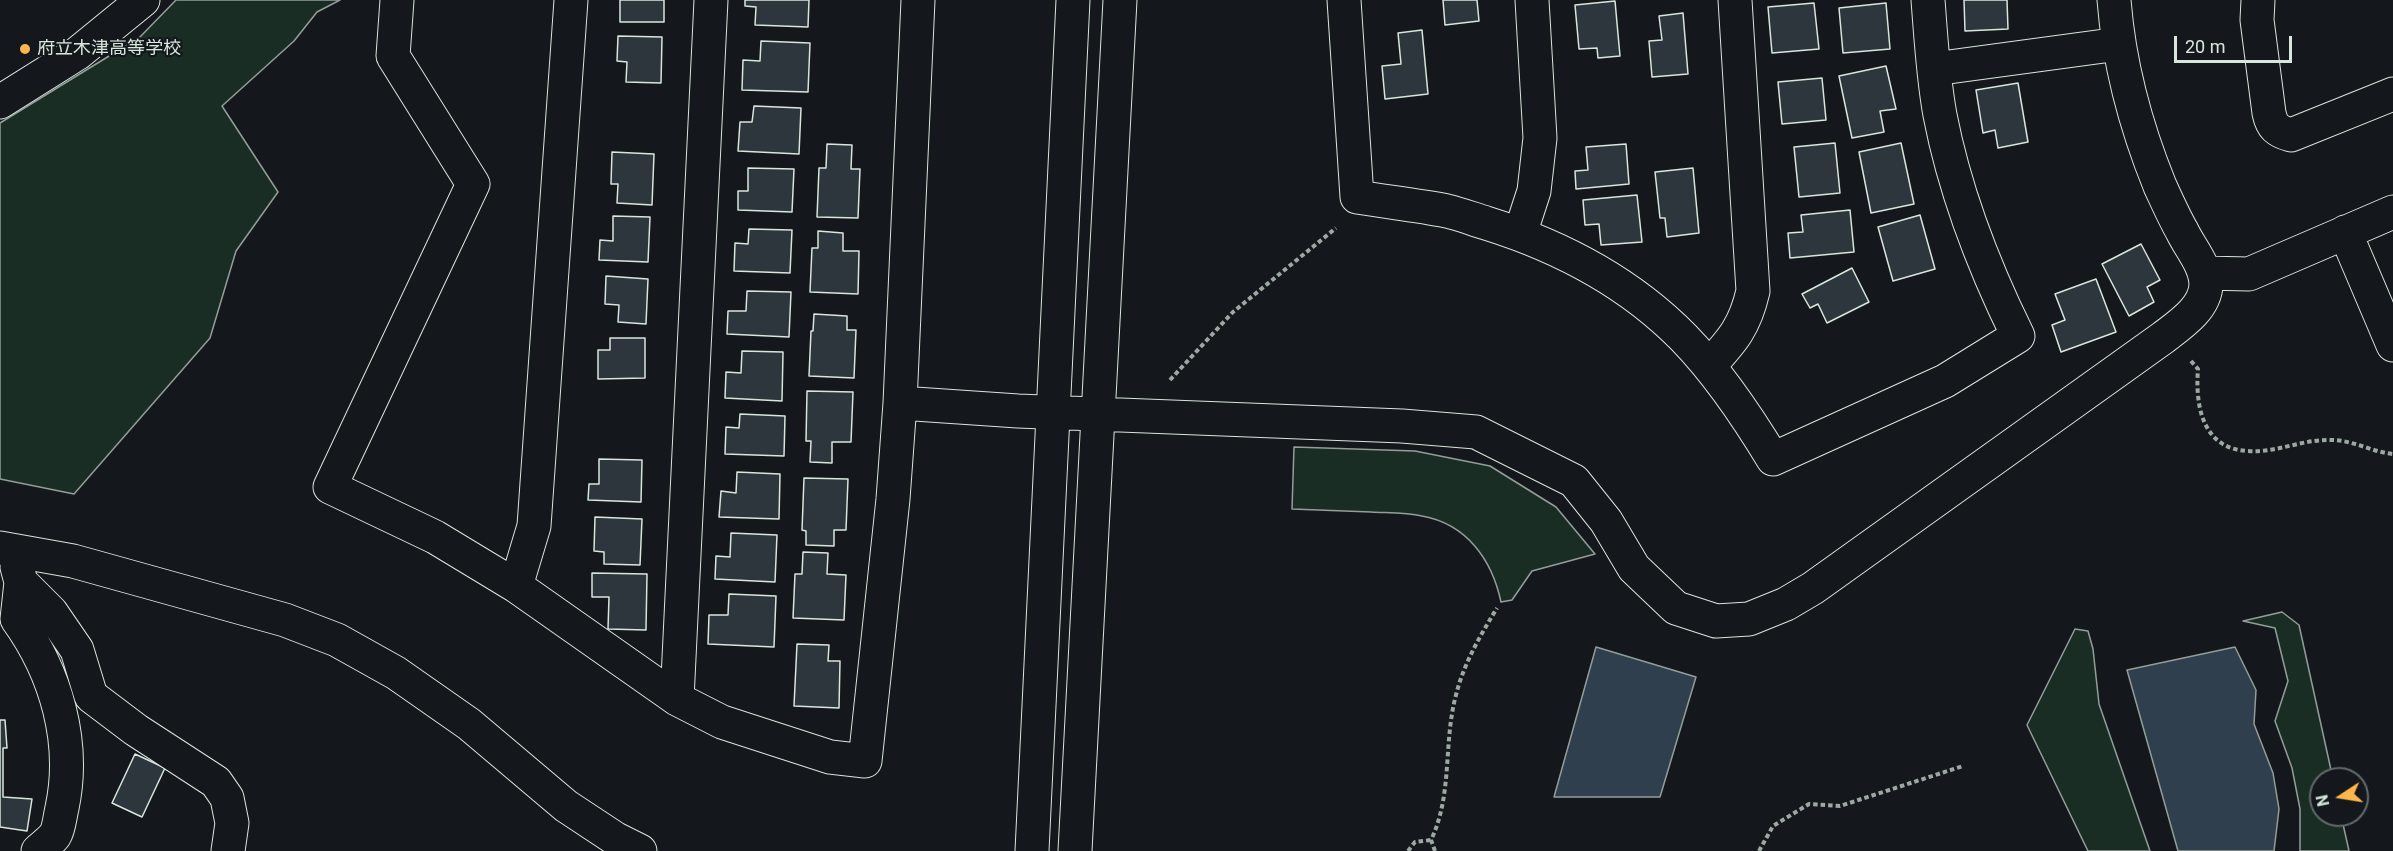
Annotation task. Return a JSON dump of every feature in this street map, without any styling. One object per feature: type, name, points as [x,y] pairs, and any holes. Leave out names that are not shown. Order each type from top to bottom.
[{"type":"street","points":[[0,102],[78,53],[143,0]]},
{"type":"street","points":[[397,0],[393,56],[473,184],[330,487],[435,537],[516,586],[676,699],[722,722],[830,757],[865,761],[880,629],[900,403],[918,0]]},
{"type":"street","points":[[516,586],[534,526],[571,0]]},
{"type":"street","points":[[676,699],[711,0]]},
{"type":"street","points":[[1032,851],[1073,0]]},
{"type":"street","points":[[1075,851],[1120,0]]},
{"type":"street","points":[[1344,0],[1357,197],[1448,212],[1520,234],[1591,267],[1625,288],[1677,332],[1709,366],[1743,411],[1773,459],[1945,381],[2018,336],[1993,285],[1963,204],[1940,114],[1928,0]]},
{"type":"street","points":[[1520,234],[1534,190],[1540,138],[1532,0]]},
{"type":"street","points":[[1709,366],[1734,340],[1743,326],[1753,291],[1735,0]]},
{"type":"street","points":[[900,403],[1018,411],[1402,426],[1476,432],[1574,481],[1606,521],[1634,568],[1676,608],[1716,621],[1749,619],[1786,604],[1813,588],[2170,332],[2197,308],[2206,286],[2204,273],[2160,186],[2145,144],[2126,81],[2114,0]]},
{"type":"street","points":[[2258,0],[2257,20],[2269,113],[2271,124],[2280,132],[2291,135],[2393,94]]},
{"type":"street","points":[[1934,69],[2119,44]]},
{"type":"street","points":[[2204,273],[2249,273],[2393,212]]},
{"type":"street","points":[[2345,232],[2393,345]]},
{"type":"street","points":[[6,549],[21,582],[51,612],[77,650],[91,696],[136,730],[216,782],[227,798],[232,823],[228,851]]},
{"type":"street","points":[[6,549],[73,561],[285,620],[337,640],[396,673],[460,718],[566,806],[616,839],[640,851]]},
{"type":"street","points":[[21,582],[17,619],[33,641],[48,674],[59,706],[65,744],[65,792],[56,835],[38,851]]},
{"type":"path","points":[[1136,416],[1233,312],[1334,231],[1357,197]]},
{"type":"path","points":[[2170,332],[2198,369],[2196,390],[2199,410],[2212,438],[2224,445],[2248,451],[2329,440],[2356,443],[2393,454]]},
{"type":"path","points":[[1435,851],[1431,840],[1441,820],[1446,789],[1446,760],[1456,695],[1472,649],[1497,608]]},
{"type":"path","points":[[1760,851],[1773,826],[1809,804],[1840,806],[1963,766]]},
{"type":"path","points":[[1408,851],[1415,842],[1431,840]]},
{"type":"green space","points":[[176,0],[340,0],[317,12],[294,41],[222,106],[278,192],[236,251],[210,338],[74,494],[0,479],[0,123],[140,37]]},
{"type":"green space","points":[[1294,447],[1415,451],[1490,466],[1556,507],[1595,554],[1532,571],[1512,600],[1501,602],[1491,572],[1475,546],[1452,527],[1438,520],[1403,513],[1292,509]]},
{"type":"green space","points":[[2282,612],[2299,625],[2330,767],[2309,767],[2309,827],[2344,827],[2349,851],[2300,851],[2300,809],[2292,768],[2275,721],[2288,681],[2275,628],[2243,621]]},
{"type":"green space","points":[[2075,629],[2088,631],[2093,649],[2099,704],[2150,851],[2088,851],[2027,725]]},
{"type":"water","points":[[1596,647],[1696,677],[1660,797],[1554,797]]},
{"type":"water","points":[[2235,647],[2256,690],[2254,724],[2273,773],[2279,809],[2274,851],[2178,851],[2127,670]]},
{"type":"building","points":[[620,0],[664,0],[664,22],[620,22]]},
{"type":"building","points":[[745,0],[809,0],[808,27],[755,25],[756,7],[745,6]]},
{"type":"building","points":[[1443,0],[1477,0],[1479,21],[1445,25]]},
{"type":"building","points":[[1964,0],[2007,0],[2008,29],[1965,31]]},
{"type":"building","points":[[1615,1],[1620,56],[1598,58],[1597,48],[1579,49],[1575,5]]},
{"type":"building","points":[[1814,3],[1819,49],[1772,53],[1768,7]]},
{"type":"building","points":[[1886,3],[1890,49],[1843,53],[1839,8]]},
{"type":"building","points":[[1683,13],[1688,74],[1652,77],[1649,41],[1662,40],[1659,16]]},
{"type":"building","points":[[1422,30],[1428,94],[1385,99],[1382,66],[1401,64],[1398,33]]},
{"type":"building","points":[[618,36],[662,37],[661,83],[626,82],[627,62],[617,61]]},
{"type":"building","points":[[761,41],[810,43],[808,92],[742,90],[743,60],[760,61]]},
{"type":"building","points":[[1886,66],[1896,109],[1880,111],[1884,132],[1852,138],[1839,76]]},
{"type":"building","points":[[1822,78],[1826,120],[1782,124],[1778,82]]},
{"type":"building","points":[[2018,83],[2028,142],[1998,148],[1995,130],[1983,133],[1976,90]]},
{"type":"building","points":[[754,106],[801,108],[799,154],[738,151],[740,122],[752,122]]},
{"type":"building","points":[[1835,143],[1840,193],[1799,197],[1794,147]]},
{"type":"building","points":[[1901,143],[1914,204],[1871,213],[1859,152]]},
{"type":"building","points":[[827,144],[852,145],[851,169],[860,169],[858,218],[817,217],[819,168],[826,168]]},
{"type":"building","points":[[1626,144],[1629,184],[1576,189],[1575,171],[1588,170],[1586,147]]},
{"type":"building","points":[[612,152],[654,154],[652,205],[617,203],[618,184],[611,184]]},
{"type":"building","points":[[748,168],[794,169],[792,212],[738,210],[738,191],[748,191]]},
{"type":"building","points":[[1693,168],[1699,233],[1667,237],[1665,218],[1660,218],[1655,172]]},
{"type":"building","points":[[1637,195],[1642,242],[1601,245],[1599,224],[1585,225],[1583,200]]},
{"type":"building","points":[[1850,210],[1854,252],[1790,258],[1788,233],[1803,232],[1801,215]]},
{"type":"building","points":[[1920,215],[1935,269],[1893,281],[1878,227]]},
{"type":"building","points":[[613,216],[650,217],[648,262],[599,260],[600,240],[613,241]]},
{"type":"building","points":[[749,229],[792,230],[790,273],[734,271],[735,243],[748,244]]},
{"type":"building","points":[[818,231],[843,233],[843,251],[859,251],[858,294],[810,292],[812,248],[818,248]]},
{"type":"building","points":[[2141,244],[2160,280],[2147,287],[2154,302],[2129,316],[2102,264]]},
{"type":"building","points":[[1852,268],[1869,302],[1827,323],[1818,304],[1810,308],[1802,294]]},
{"type":"building","points":[[606,276],[648,279],[646,324],[618,322],[619,305],[605,304]]},
{"type":"building","points":[[2096,279],[2116,332],[2061,352],[2052,325],[2065,320],[2055,294]]},
{"type":"building","points":[[747,291],[791,292],[789,337],[727,334],[728,311],[746,311]]},
{"type":"building","points":[[814,314],[847,316],[847,330],[856,330],[854,378],[809,376]]},
{"type":"building","points":[[610,338],[645,338],[645,378],[598,379],[598,350],[610,350]]},
{"type":"building","points":[[742,351],[783,352],[782,401],[725,398],[726,372],[741,373]]},
{"type":"building","points":[[807,391],[853,392],[851,442],[832,442],[832,463],[810,462],[811,441],[806,441]]},
{"type":"building","points":[[740,414],[785,416],[784,456],[725,454],[726,427],[739,428]]},
{"type":"building","points":[[599,459],[642,460],[641,502],[588,500],[589,484],[599,484]]},
{"type":"building","points":[[737,472],[780,474],[779,519],[719,517],[721,491],[736,493]]},
{"type":"building","points":[[804,478],[848,479],[846,530],[834,530],[834,546],[806,545],[806,531],[802,530]]},
{"type":"building","points":[[595,517],[642,519],[640,565],[604,564],[604,552],[594,551]]},
{"type":"building","points":[[731,533],[777,535],[775,582],[715,579],[716,556],[730,557]]},
{"type":"building","points":[[803,552],[828,553],[827,574],[846,575],[844,620],[793,618],[795,574],[802,574]]},
{"type":"building","points":[[592,573],[647,574],[646,630],[608,629],[609,597],[592,597]]},
{"type":"building","points":[[729,594],[776,596],[774,647],[708,644],[709,615],[728,615]]},
{"type":"building","points":[[797,644],[829,645],[828,661],[840,661],[839,708],[794,706]]},
{"type":"building","points":[[0,720],[5,720],[7,748],[3,748],[3,797],[32,799],[27,831],[0,827]]},
{"type":"building","points":[[135,754],[165,768],[142,817],[112,803]]},
{"type":"place","name":"府立木津高等学校","points":[[25,49]]}]
